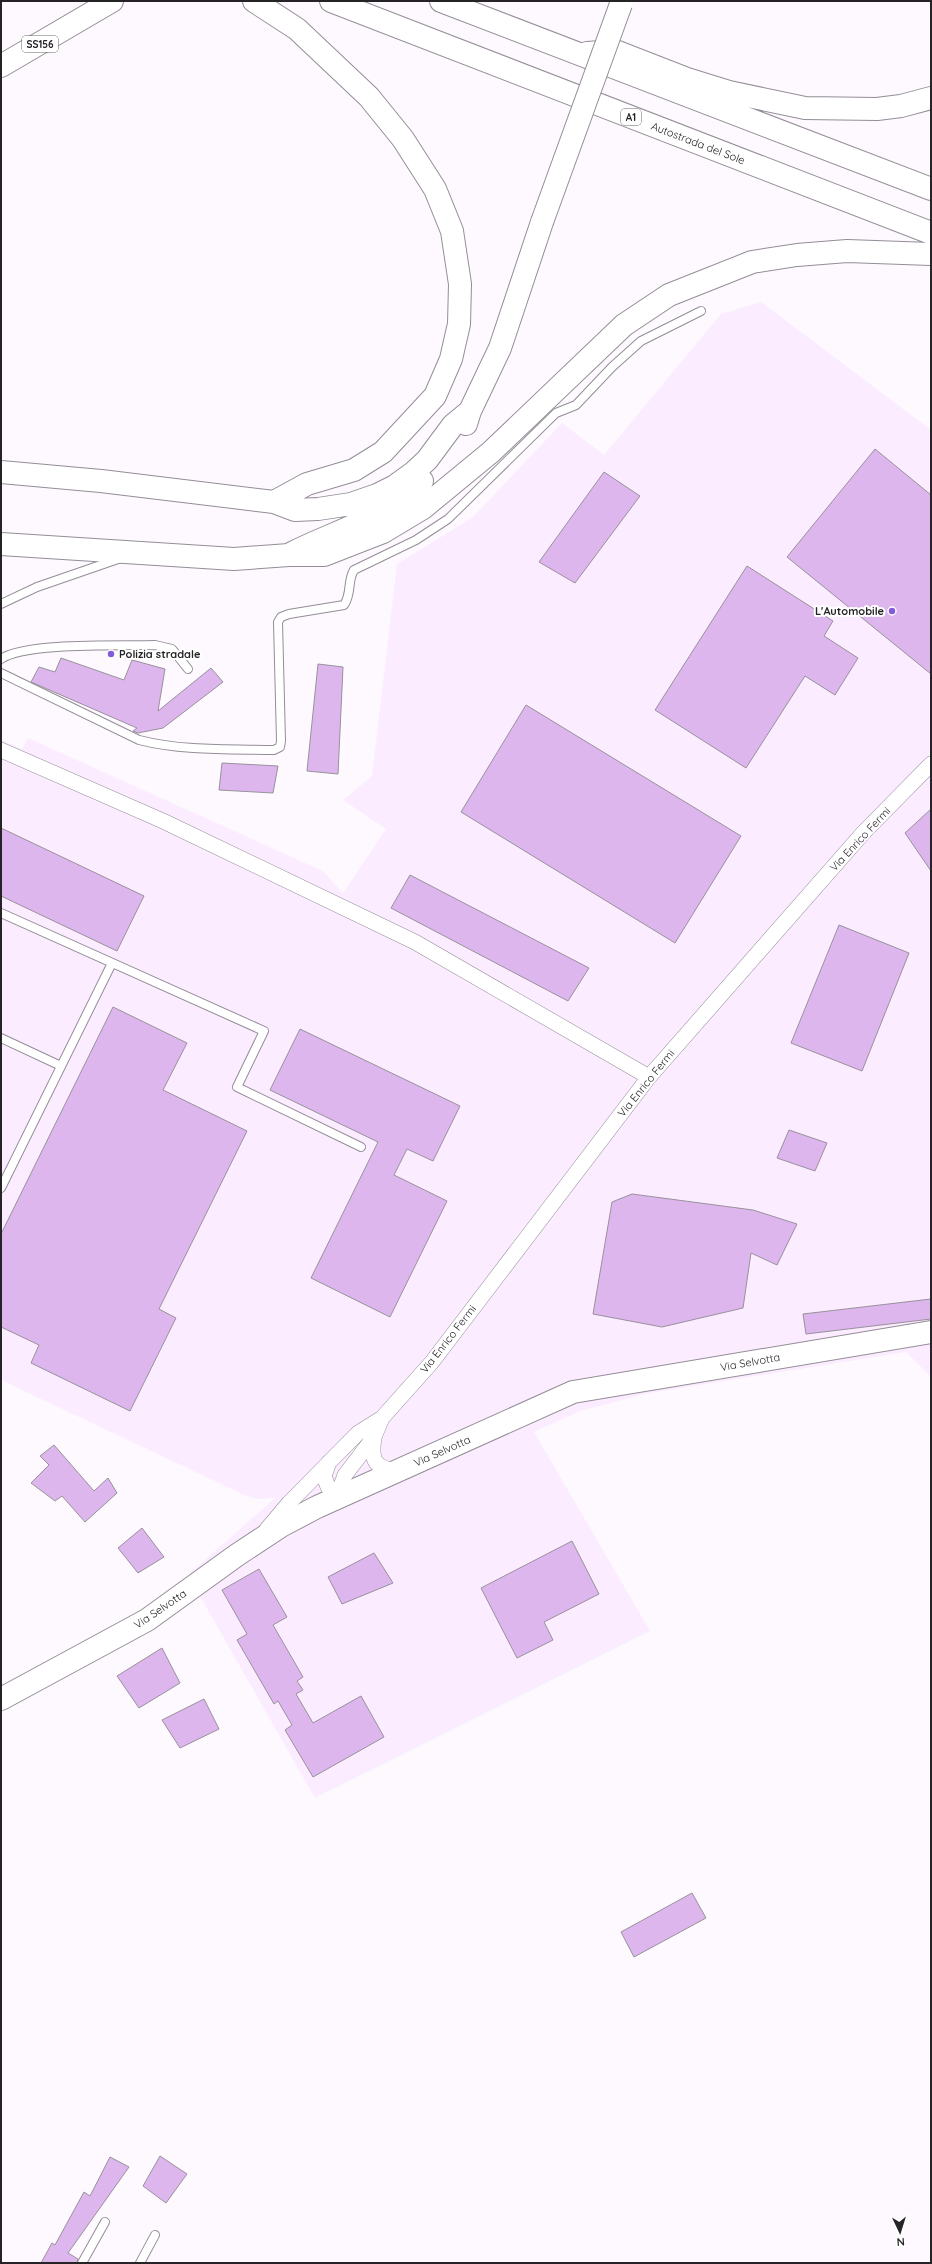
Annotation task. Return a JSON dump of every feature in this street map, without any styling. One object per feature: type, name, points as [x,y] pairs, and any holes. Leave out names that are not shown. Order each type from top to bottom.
[{"type":"main road","name":"SS156","points":[[1,66],[79,22],[112,1]]},
{"type":"main road","points":[[254,1],[297,29],[369,97],[403,139],[435,189],[452,231],[460,284],[459,324],[451,359],[435,396],[412,424],[383,452],[354,470],[307,484],[274,502]]},
{"type":"main road","name":"Autostrada del Sole","points":[[331,1],[931,233]]},
{"type":"main road","points":[[441,1],[931,190]]},
{"type":"main road","points":[[290,555],[320,539],[379,514],[398,502],[434,469],[463,432],[470,411],[500,348],[542,222],[622,2]]},
{"type":"main road","points":[[578,53],[615,51],[687,79],[729,92],[805,108],[877,108],[901,106],[931,98]]},
{"type":"main road","points":[[1,544],[234,559],[290,555],[324,555],[383,532],[423,508],[491,452],[624,325],[669,295],[752,262],[797,255],[847,251],[931,254]]},
{"type":"main road","points":[[1,472],[101,481],[274,502],[295,510],[318,509],[351,504],[395,486],[413,473],[427,460],[453,425],[470,411]]},
{"type":"main road","name":"Via Selvotta","points":[[1,1699],[147,1620],[256,1542],[281,1526],[344,1495],[573,1392],[931,1332]]},
{"type":"street","points":[[1,750],[163,821],[416,942],[649,1077]]},
{"type":"street","name":"Via Enrico Fermi","points":[[256,1542],[289,1503],[329,1462],[358,1433],[382,1418],[432,1362],[649,1077],[864,832],[931,764]]},
{"type":"street","name":"Via Enrico Fermi","points":[[344,1495],[341,1486],[345,1475],[374,1437],[382,1418]]},
{"type":"street","name":"Via Enrico Fermi","points":[[374,1437],[372,1453],[375,1463],[385,1470],[397,1471]]},
{"type":"street","points":[[329,1462],[324,1476],[328,1487],[344,1495]]},
{"type":"lane","points":[[1,673],[138,740],[161,746],[178,747],[274,750],[280,747],[278,622],[281,617],[289,614],[344,605],[348,599],[350,577],[354,570],[397,551],[448,519],[556,413],[576,405],[627,352],[641,341],[701,311]]},
{"type":"lane","points":[[1,604],[31,589],[134,553]]},
{"type":"lane","points":[[1,659],[18,651],[44,648],[155,645],[172,649],[188,669]]},
{"type":"lane","points":[[1,913],[264,1031],[237,1087],[361,1146]]},
{"type":"lane","points":[[1,1188],[112,963]]},
{"type":"lane","points":[[1,1038],[61,1066]]},
{"type":"lane","points":[[82,2263],[105,2222]]},
{"type":"lane","points":[[140,2263],[155,2235]]},
{"type":"shaded area","points":[[761,302],[931,430],[931,1377],[906,1352],[649,1393],[580,1411],[534,1432],[650,1631],[315,1798],[188,1575],[275,1498],[256,1499],[240,1493],[1,1380],[1,740],[22,749],[28,738],[323,871],[343,893],[386,829],[343,800],[372,776],[397,564],[473,517],[562,423],[604,455],[721,314]]},
{"type":"building","name":"L'Automobile","points":[[875,449],[931,495],[931,674],[787,557]]},
{"type":"building","points":[[604,472],[640,496],[575,583],[539,562]]},
{"type":"building","points":[[747,566],[833,621],[824,636],[858,658],[835,695],[805,676],[746,768],[655,710]]},
{"type":"building","points":[[61,658],[124,680],[132,660],[165,669],[158,711],[211,668],[223,682],[163,728],[138,733],[133,731],[137,728],[31,682],[39,667],[55,672]]},
{"type":"building","points":[[318,664],[343,667],[338,774],[307,771]]},
{"type":"building","points":[[526,705],[741,836],[675,943],[461,812]]},
{"type":"building","points":[[222,763],[278,766],[273,793],[219,790]]},
{"type":"building","points":[[931,809],[931,871],[905,833]]},
{"type":"building","points":[[1,828],[144,896],[117,951],[1,896]]},
{"type":"building","points":[[410,875],[589,968],[568,1001],[391,908]]},
{"type":"building","points":[[839,925],[909,953],[862,1071],[791,1043]]},
{"type":"building","points":[[113,1007],[187,1043],[163,1090],[247,1131],[159,1309],[176,1318],[130,1411],[31,1363],[39,1345],[1,1327],[1,1234]]},
{"type":"building","points":[[300,1029],[460,1106],[433,1161],[407,1149],[394,1175],[447,1201],[390,1317],[311,1278],[378,1142],[270,1090]]},
{"type":"building","points":[[789,1130],[827,1143],[815,1171],[777,1158]]},
{"type":"building","points":[[632,1194],[753,1210],[797,1224],[777,1265],[751,1253],[743,1308],[662,1327],[593,1314],[612,1202]]},
{"type":"building","points":[[931,1299],[931,1319],[806,1334],[803,1314]]},
{"type":"building","points":[[54,1445],[94,1491],[108,1478],[117,1493],[85,1522],[62,1496],[55,1501],[31,1483],[49,1465],[40,1456]]},
{"type":"building","points":[[142,1528],[164,1557],[138,1573],[118,1548]]},
{"type":"building","points":[[572,1541],[599,1594],[544,1622],[553,1640],[517,1658],[481,1588]]},
{"type":"building","points":[[374,1553],[393,1583],[342,1604],[328,1577]]},
{"type":"building","points":[[259,1569],[287,1617],[273,1625],[303,1677],[297,1681],[303,1690],[296,1694],[313,1723],[361,1696],[384,1737],[313,1777],[285,1730],[292,1725],[278,1701],[274,1704],[237,1640],[247,1634],[222,1590]]},
{"type":"building","points":[[162,1648],[180,1683],[139,1708],[117,1676]]},
{"type":"building","points":[[204,1699],[219,1729],[180,1748],[162,1720]]},
{"type":"building","points":[[692,1893],[706,1918],[634,1957],[621,1932]]},
{"type":"building","points":[[160,2156],[187,2174],[166,2203],[143,2186]]},
{"type":"building","points":[[110,2157],[129,2167],[68,2253],[78,2259],[77,2263],[41,2263],[52,2243],[55,2245],[84,2192],[90,2196]]},
{"type":"place","name":"L'Automobile","points":[[892,611]]},
{"type":"place","name":"Polizia stradale","points":[[111,654]]}]
